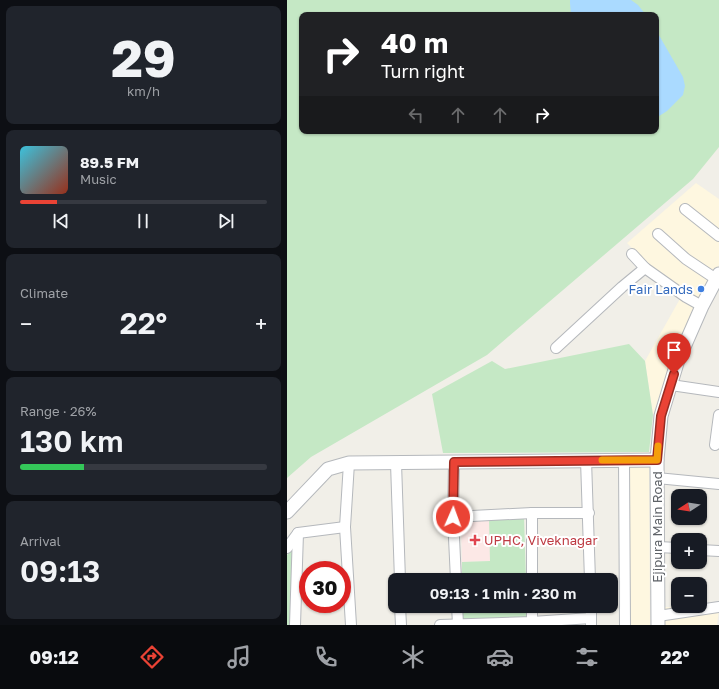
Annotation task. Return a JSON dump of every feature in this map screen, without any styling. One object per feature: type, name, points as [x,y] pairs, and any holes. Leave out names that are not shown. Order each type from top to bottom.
[{"type":"street","points":[[685,209],[719,236]]},
{"type":"street","points":[[658,234],[685,259],[716,283]]},
{"type":"street","points":[[632,254],[645,268],[686,297],[702,306]]},
{"type":"street","points":[[556,348],[645,268]]},
{"type":"street","name":"Ejipura Main Road","points":[[658,621],[657,460],[661,416],[677,363],[702,306],[716,283]]},
{"type":"street","points":[[671,385],[719,392]]},
{"type":"street","points":[[715,444],[719,415]]},
{"type":"street","points":[[586,460],[590,573]]},
{"type":"street","points":[[624,460],[625,625]]},
{"type":"street","points":[[287,512],[328,469],[349,463],[657,460]]},
{"type":"street","points":[[454,462],[453,517],[456,573]]},
{"type":"street","points":[[349,463],[345,526],[351,625]]},
{"type":"street","points":[[396,463],[400,573]]},
{"type":"street","points":[[657,478],[719,484]]},
{"type":"street","points":[[453,517],[532,513],[589,513]]},
{"type":"street","points":[[532,513],[532,573]]},
{"type":"street","points":[[287,548],[298,533],[345,526]]},
{"type":"street","points":[[295,625],[298,533]]},
{"type":"street","points":[[658,547],[671,548]]},
{"type":"street","points":[[707,551],[719,552]]},
{"type":"street","points":[[658,621],[719,607]]},
{"type":"street","points":[[401,613],[401,625]]},
{"type":"street","points":[[457,613],[458,624]]},
{"type":"street","points":[[531,613],[531,622]]},
{"type":"street","points":[[440,625],[591,621]]},
{"type":"shaded area","points":[[696,183],[719,199],[719,265],[671,360],[653,415],[645,361],[681,297],[627,243]]},
{"type":"shaded area","points":[[630,452],[649,452],[650,625],[628,625]]},
{"type":"shaded area","name":"UPHC, Viveknagar","points":[[489,518],[490,561],[462,562],[461,519]]},
{"type":"shaded area","points":[[665,607],[671,607],[671,613],[707,613],[707,609],[719,610],[717,625],[665,625]]},
{"type":"green space","points":[[287,0],[719,0],[719,147],[693,179],[487,355],[311,457],[287,478]]},
{"type":"green space","points":[[629,344],[645,361],[653,415],[649,452],[443,453],[432,394],[492,361],[505,369]]},
{"type":"green space","points":[[524,517],[526,573],[462,573],[462,562],[490,561],[489,518]]},
{"type":"green space","points":[[293,548],[290,625],[287,625],[287,555]]},
{"type":"green space","points":[[463,613],[527,613],[527,618],[463,620]]},
{"type":"water","points":[[570,0],[631,0],[638,5],[644,12],[571,12]]},
{"type":"water","points":[[659,35],[683,77],[685,86],[683,95],[667,111],[659,116]]},
{"type":"slow traffic","points":[[602,460],[657,460],[658,446]]},
{"type":"place","name":"Fair Lands","points":[[701,289]]},
{"type":"place","name":"UPHC, Viveknagar","points":[[475,540]]},
{"type":"route","points":[[453,517],[454,462],[657,460],[661,416],[674,374]]}]
